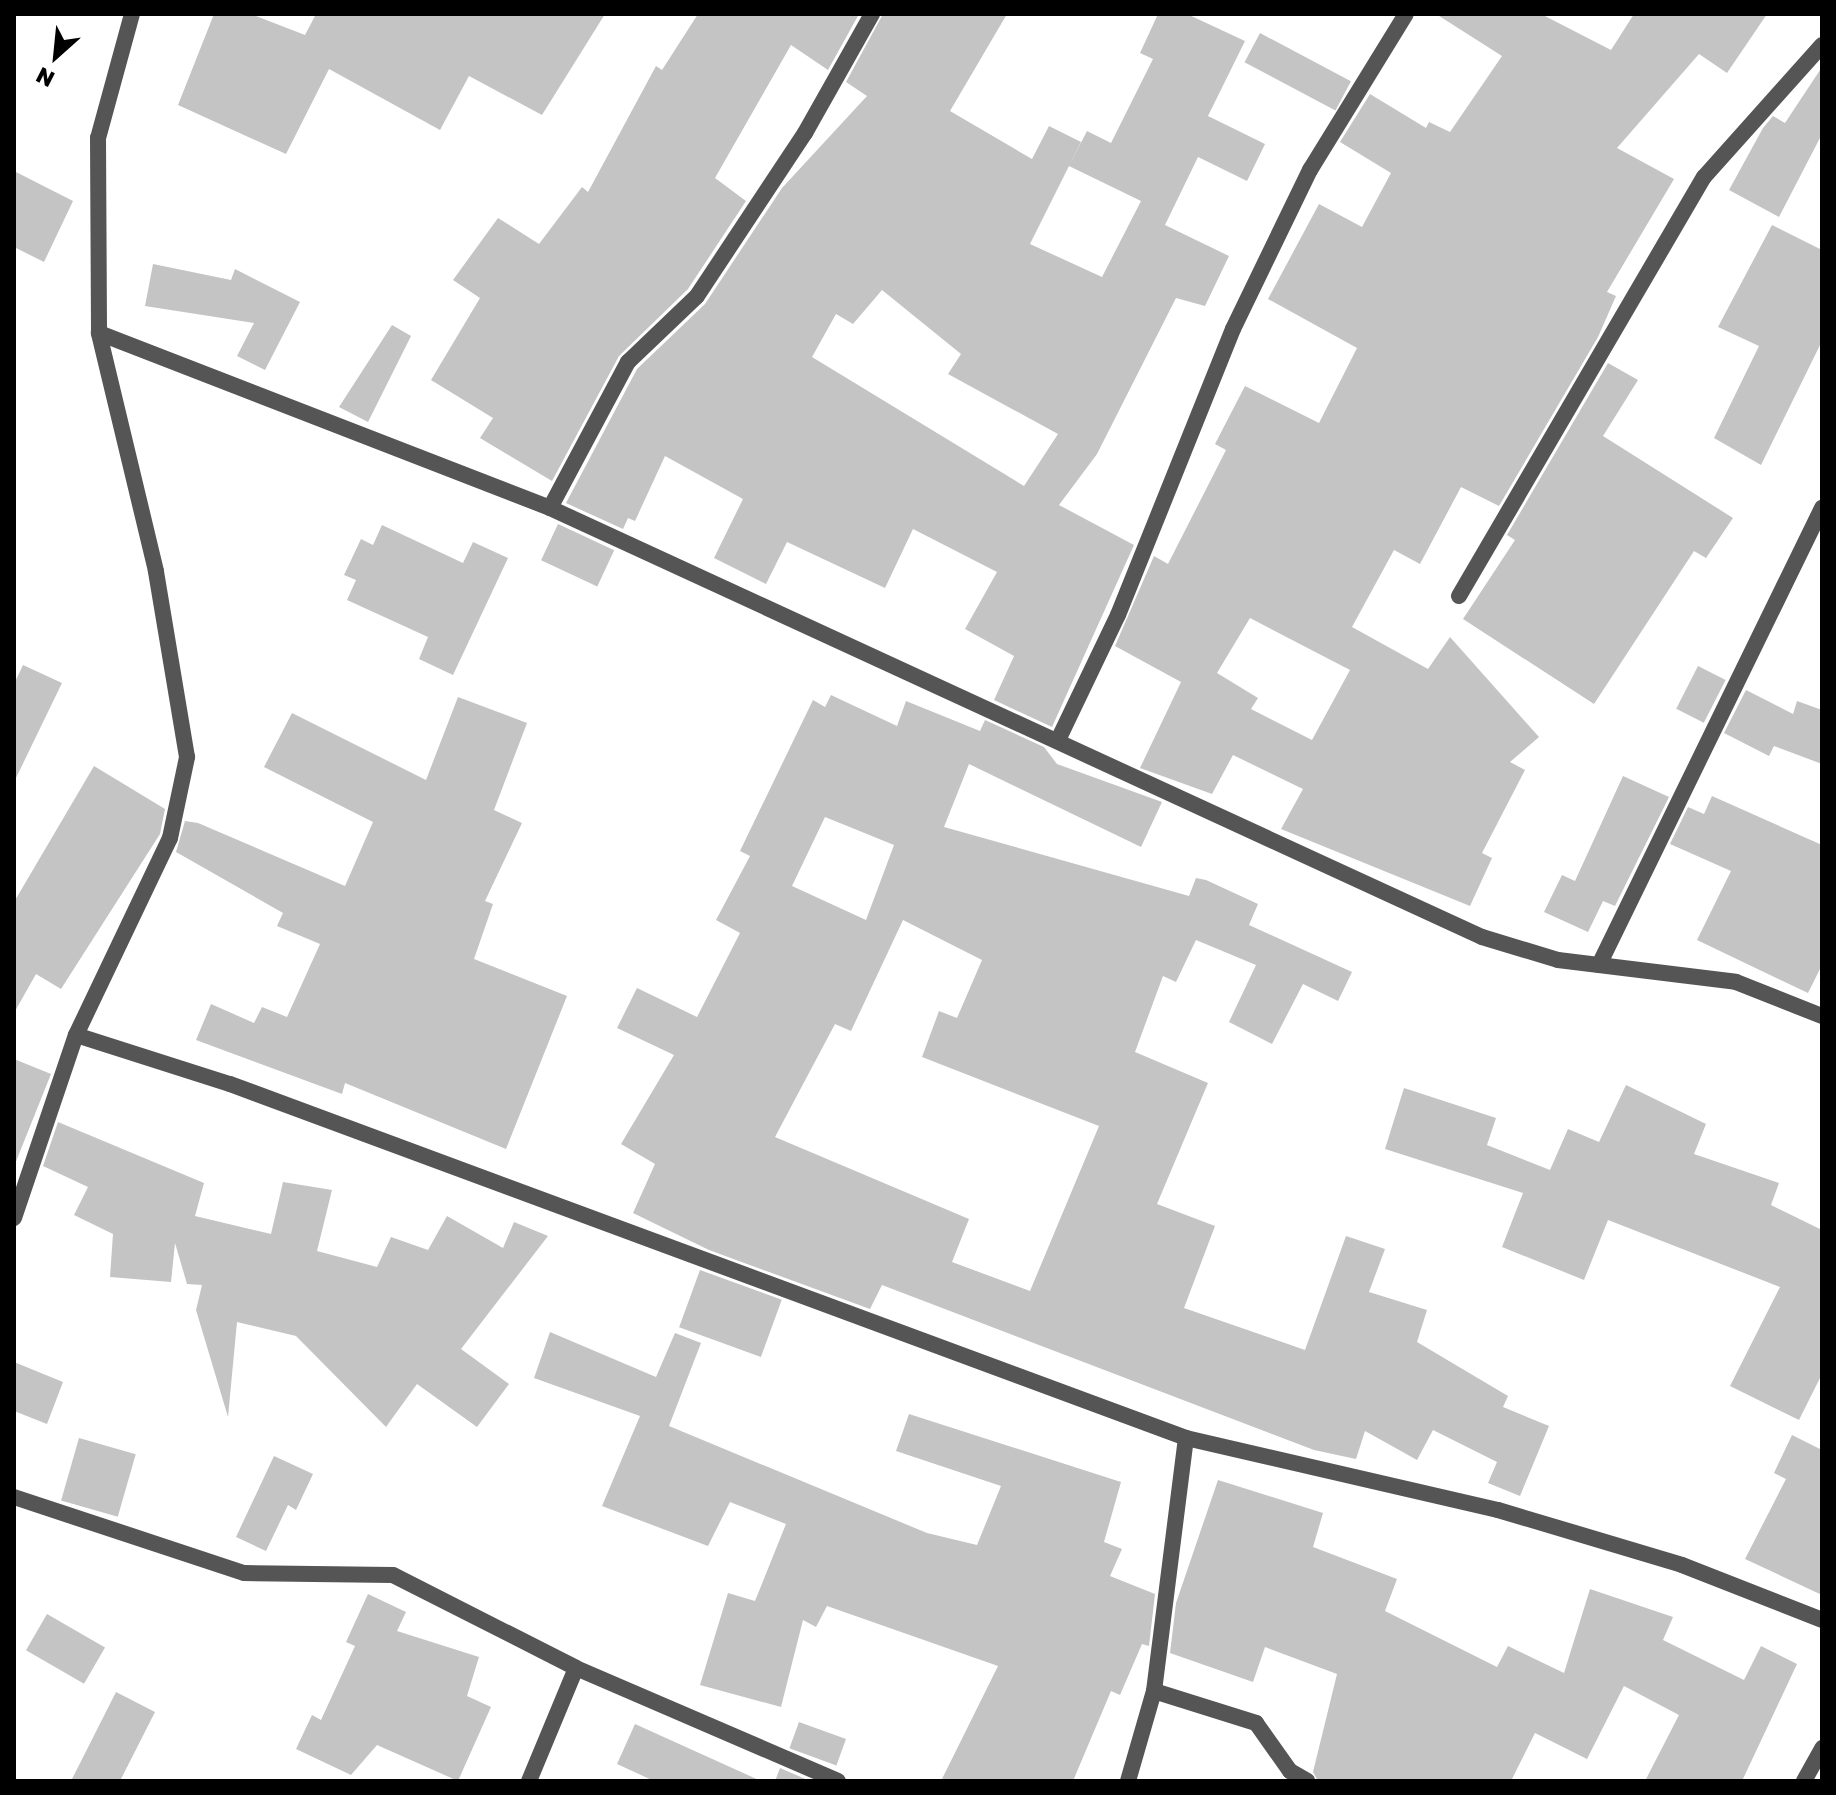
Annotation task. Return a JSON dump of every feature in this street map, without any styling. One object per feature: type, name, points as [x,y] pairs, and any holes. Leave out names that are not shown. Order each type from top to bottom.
[{"type":"street","points":[[14,1218],[76,1035],[170,838],[187,757],[156,571],[99,333],[98,138],[132,14]]},
{"type":"street","points":[[550,508],[628,362],[697,296],[805,133],[872,14]]},
{"type":"street","points":[[1059,738],[1118,615],[1233,329],[1310,170],[1406,14]]},
{"type":"street","points":[[1459,596],[1704,177],[1822,45]]},
{"type":"street","points":[[99,333],[550,508],[1059,738],[1482,937],[1520,952],[1599,965],[1687,971],[1821,1014]]},
{"type":"street","points":[[1599,965],[1822,508]]},
{"type":"street","points":[[76,1035],[230,1084],[1186,1438],[1498,1510],[1682,1565],[1822,1620]]},
{"type":"street","points":[[1128,1781],[1154,1691],[1186,1438]]},
{"type":"street","points":[[14,1497],[244,1573],[393,1575],[576,1668],[815,1776],[838,1781]]},
{"type":"street","points":[[529,1781],[576,1668]]},
{"type":"street","points":[[1154,1691],[1256,1723],[1290,1771],[1307,1781]]},
{"type":"street","points":[[1804,1781],[1822,1748]]},
{"type":"building","points":[[214,14],[251,14],[305,35],[316,14],[605,14],[542,115],[469,76],[440,130],[329,69],[286,154],[178,105]]},
{"type":"building","points":[[698,14],[859,14],[828,70],[791,45],[715,178],[746,201],[688,289],[619,356],[552,481],[480,438],[493,418],[431,380],[480,298],[453,280],[498,218],[539,244],[582,187],[588,192],[656,66],[662,70]]},
{"type":"building","points":[[883,14],[1007,14],[950,111],[1032,159],[1049,126],[1081,142],[1069,166],[1087,131],[1111,143],[1153,59],[1140,53],[1158,14],[1187,14],[1245,41],[1208,116],[1265,144],[1247,181],[1198,157],[1165,225],[1229,256],[1205,306],[1176,298],[1097,454],[1059,505],[1134,545],[1052,727],[994,700],[1014,656],[965,629],[997,572],[913,529],[885,588],[787,542],[766,584],[714,558],[743,499],[665,456],[635,521],[628,518],[623,529],[566,503],[637,369],[705,304],[782,188],[867,96],[846,82]],"holes":[[[1069,166],[1141,201],[1102,277],[1030,244]],[[882,290],[961,354],[948,374],[1058,434],[1024,486],[812,357],[836,314],[853,324]]]},
{"type":"building","points":[[1436,14],[1541,14],[1611,50],[1634,14],[1767,14],[1727,73],[1699,54],[1617,148],[1674,179],[1607,292],[1616,296],[1598,337],[1499,506],[1461,487],[1420,564],[1394,550],[1352,627],[1428,669],[1450,637],[1539,737],[1510,762],[1525,770],[1482,853],[1492,858],[1470,906],[1281,829],[1303,789],[1233,755],[1212,794],[1140,768],[1181,682],[1115,646],[1154,556],[1168,564],[1226,450],[1215,444],[1245,386],[1319,423],[1357,348],[1268,299],[1319,204],[1362,227],[1391,173],[1340,142],[1370,94],[1426,128],[1429,122],[1450,132],[1502,56]],"holes":[[[1250,618],[1350,670],[1312,740],[1251,709],[1258,698],[1217,673]]]},
{"type":"building","points":[[1260,33],[1351,81],[1335,110],[1245,62]]},
{"type":"building","points":[[1822,67],[1822,134],[1779,217],[1729,190],[1763,128],[1773,116],[1785,123]]},
{"type":"building","points":[[14,171],[73,201],[44,262],[14,247]]},
{"type":"building","points":[[1772,225],[1822,250],[1822,341],[1761,465],[1714,438],[1759,346],[1718,327]]},
{"type":"building","points":[[153,264],[231,280],[235,269],[300,302],[265,370],[237,356],[254,323],[145,306]]},
{"type":"building","points":[[392,325],[411,336],[368,422],[339,407]]},
{"type":"building","points":[[1608,363],[1638,380],[1603,436],[1733,518],[1706,558],[1694,551],[1594,704],[1463,619],[1515,540],[1507,535]]},
{"type":"building","points":[[558,524],[614,550],[597,586],[541,560]]},
{"type":"building","points":[[382,525],[463,563],[473,542],[508,558],[453,675],[419,659],[428,637],[347,600],[356,580],[344,575],[361,539],[373,545]]},
{"type":"building","points":[[23,665],[62,683],[14,782],[14,684]]},
{"type":"building","points":[[1698,666],[1726,680],[1704,723],[1676,709]]},
{"type":"building","points":[[1746,690],[1793,714],[1797,701],[1822,710],[1822,764],[1774,746],[1769,756],[1724,733]]},
{"type":"building","points":[[831,695],[897,726],[906,701],[980,731],[985,720],[1044,747],[1057,764],[1162,802],[1141,847],[969,764],[944,827],[1189,896],[1196,878],[1206,880],[1258,904],[1249,925],[1352,972],[1338,1001],[1303,984],[1272,1044],[1229,1022],[1256,965],[1196,940],[1176,982],[1163,976],[1135,1052],[1208,1083],[1157,1204],[1215,1226],[1184,1308],[1305,1350],[1346,1236],[1385,1249],[1369,1292],[1427,1310],[1417,1342],[1508,1396],[1503,1407],[1549,1426],[1520,1496],[1488,1483],[1497,1462],[1433,1430],[1417,1460],[1365,1431],[1356,1459],[1314,1450],[882,1285],[870,1309],[709,1250],[633,1213],[655,1164],[621,1144],[674,1055],[617,1028],[637,988],[697,1017],[740,933],[716,920],[750,856],[740,851],[813,700],[825,707]],"holes":[[[825,817],[894,845],[866,920],[792,886]],[[903,920],[982,960],[957,1018],[939,1011],[922,1057],[1099,1126],[1030,1291],[952,1262],[969,1219],[775,1137],[835,1024],[851,1031]]]},
{"type":"building","points":[[458,697],[527,723],[494,810],[522,823],[485,901],[493,904],[474,959],[567,996],[506,1149],[345,1083],[342,1094],[196,1040],[211,1004],[254,1023],[262,1007],[287,1017],[320,944],[277,926],[283,913],[176,852],[185,821],[198,823],[345,886],[373,822],[264,767],[292,713],[426,780]]},
{"type":"building","points":[[94,766],[165,809],[160,834],[61,989],[36,974],[14,1013],[14,902]]},
{"type":"building","points":[[1623,776],[1669,797],[1615,906],[1603,901],[1588,932],[1544,912],[1562,875],[1575,881]]},
{"type":"building","points":[[1712,796],[1822,845],[1822,965],[1808,993],[1697,940],[1731,871],[1670,844],[1688,807],[1704,814]]},
{"type":"building","points":[[14,1059],[51,1074],[15,1164],[14,1164]]},
{"type":"building","points":[[1626,1085],[1706,1124],[1694,1154],[1779,1183],[1771,1205],[1822,1230],[1822,1374],[1799,1420],[1730,1386],[1780,1287],[1608,1220],[1584,1280],[1502,1247],[1523,1193],[1385,1149],[1404,1088],[1496,1118],[1487,1145],[1550,1170],[1568,1129],[1599,1142]]},
{"type":"building","points":[[58,1122],[204,1183],[195,1216],[271,1234],[283,1182],[332,1190],[317,1251],[377,1267],[391,1237],[428,1250],[447,1216],[503,1248],[514,1222],[548,1236],[461,1349],[509,1384],[477,1427],[417,1384],[386,1427],[296,1336],[237,1322],[228,1417],[196,1310],[202,1285],[187,1284],[175,1243],[171,1282],[110,1277],[113,1234],[74,1215],[88,1187],[43,1166]]},
{"type":"building","points":[[700,1270],[782,1300],[761,1357],[679,1327]]},
{"type":"building","points":[[550,1332],[656,1377],[675,1333],[701,1343],[669,1426],[927,1533],[977,1545],[1001,1486],[896,1451],[909,1414],[1121,1482],[1104,1542],[1122,1549],[1110,1576],[1155,1594],[1149,1646],[1142,1644],[1120,1695],[1111,1691],[1073,1781],[941,1781],[998,1666],[827,1606],[816,1627],[803,1620],[781,1707],[700,1685],[728,1593],[755,1601],[786,1524],[730,1502],[708,1546],[602,1506],[640,1416],[534,1378]]},
{"type":"building","points":[[14,1362],[63,1382],[47,1424],[14,1411]]},
{"type":"building","points":[[1792,1435],[1822,1450],[1822,1595],[1745,1559],[1786,1479],[1774,1473]]},
{"type":"building","points":[[79,1438],[136,1454],[118,1517],[61,1500]]},
{"type":"building","points":[[274,1456],[313,1474],[296,1510],[288,1505],[266,1551],[236,1537]]},
{"type":"building","points":[[1218,1480],[1323,1513],[1313,1547],[1397,1579],[1385,1611],[1497,1667],[1508,1646],[1564,1673],[1590,1589],[1673,1617],[1663,1640],[1744,1680],[1761,1646],[1797,1664],[1742,1781],[1645,1781],[1679,1715],[1624,1686],[1587,1759],[1535,1733],[1511,1781],[1318,1781],[1313,1772],[1337,1674],[1265,1647],[1253,1682],[1170,1653],[1176,1603]]},
{"type":"building","points":[[368,1594],[406,1612],[397,1631],[479,1657],[467,1696],[491,1707],[458,1781],[377,1745],[351,1775],[296,1749],[312,1715],[321,1720],[355,1646],[346,1642]]},
{"type":"building","points":[[47,1614],[105,1648],[84,1684],[26,1650]]},
{"type":"building","points":[[116,1692],[155,1712],[120,1781],[71,1781]]},
{"type":"building","points":[[799,1722],[846,1739],[836,1765],[789,1748]]},
{"type":"building","points":[[635,1724],[761,1781],[654,1781],[617,1764]]},
{"type":"building","points":[[780,1768],[810,1781],[775,1781]]}]
